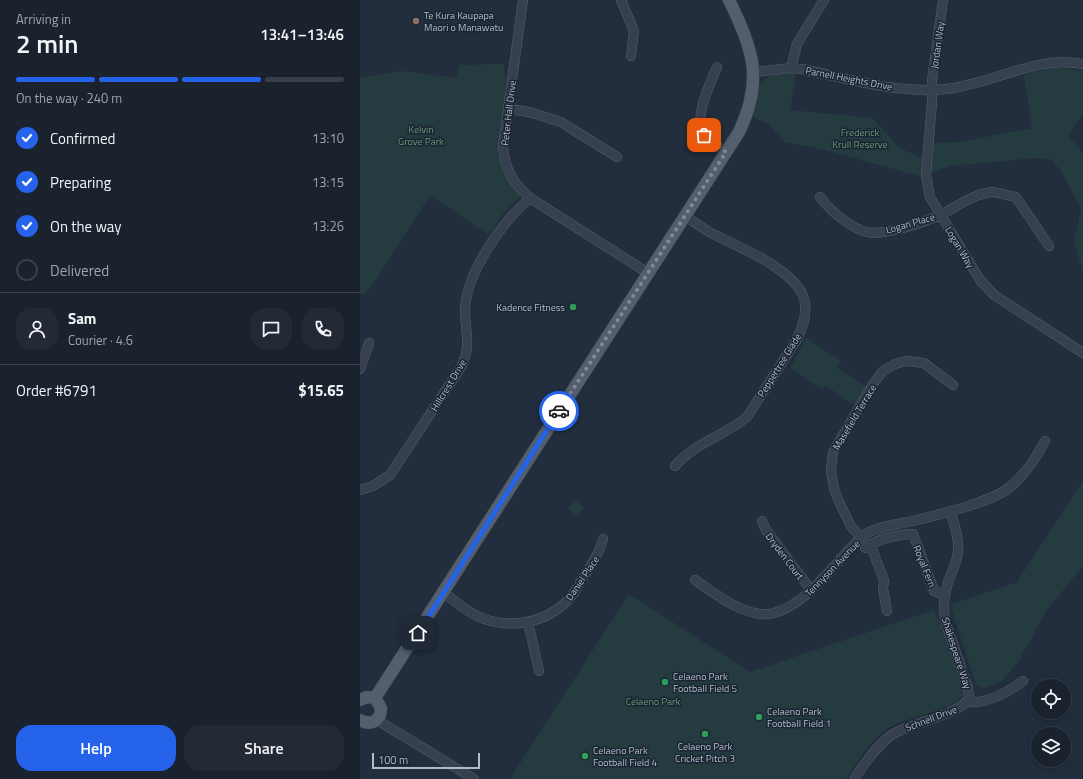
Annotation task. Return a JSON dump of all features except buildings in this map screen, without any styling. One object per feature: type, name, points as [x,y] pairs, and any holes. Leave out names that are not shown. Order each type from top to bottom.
[{"type":"main road","points":[[375,698],[444,593],[739,132],[747,115],[754,88],[755,72],[745,35],[729,0]]},
{"type":"main road","points":[[360,700],[366,697],[375,698]]},
{"type":"main road","points":[[360,721],[369,723],[377,720],[381,708],[375,698]]},
{"type":"street","name":"Peter Hall Drive","points":[[523,0],[503,145],[503,156],[511,177],[530,198],[648,273]]},
{"type":"street","points":[[620,0],[634,31],[631,56]]},
{"type":"street","points":[[791,68],[792,56],[797,44],[824,0]]},
{"type":"street","name":"Jordan Way","points":[[932,90],[943,0]]},
{"type":"street","name":"Parnell Heights Drive","points":[[755,72],[791,68],[881,86],[932,90],[963,86],[1055,61],[1083,64]]},
{"type":"street","points":[[717,67],[700,111],[704,135],[726,152]]},
{"type":"street","name":"Logan Way","points":[[932,90],[927,185],[930,197],[980,280],[994,295],[1083,353]]},
{"type":"street","points":[[508,109],[529,112],[561,122],[617,157]]},
{"type":"street","name":"Logan Place","points":[[820,197],[831,211],[864,232],[892,230],[941,214],[979,195],[993,192],[1016,197],[1049,246]]},
{"type":"street","name":"Hillcrest Drive","points":[[360,490],[373,486],[390,475],[461,367],[468,349],[465,310],[469,285],[500,229],[511,215],[530,198]]},
{"type":"street","name":"Peppertree Glade","points":[[675,466],[690,451],[737,425],[747,417],[796,341],[802,328],[806,310],[804,296],[787,275],[743,247],[710,232],[685,216]]},
{"type":"street","points":[[360,369],[369,343]]},
{"type":"street","name":"Masefield Terrace","points":[[861,538],[851,526],[834,489],[831,470],[832,452],[873,384],[884,371],[895,364],[906,361],[924,363],[953,385]]},
{"type":"street","name":"Tennyson Avenue","points":[[696,580],[730,604],[758,613],[773,613],[800,600],[861,538],[873,531],[899,522],[915,520],[950,511],[1005,491],[1025,473],[1045,441]]},
{"type":"street","name":"Shakespeare Way","points":[[950,511],[958,539],[958,551],[956,562],[944,595],[944,613],[946,624],[970,693],[967,702]]},
{"type":"street","name":"Dryden Court","points":[[762,521],[766,530],[811,590]]},
{"type":"street","name":"Royal Fern","points":[[887,611],[883,589],[884,580],[868,546],[901,534],[913,534],[934,591],[944,595]]},
{"type":"street","name":"Daniel Place","points":[[444,593],[477,616],[499,622],[528,622],[539,620],[569,600],[599,554],[603,539]]},
{"type":"street","points":[[528,622],[539,670]]},
{"type":"street","name":"Schnell Drive","points":[[854,779],[874,750],[890,736],[912,725],[956,709],[967,702],[974,703],[1011,690],[1023,681]]},
{"type":"street","points":[[377,720],[474,779]]},
{"type":"green space","name":"Kelvin Grove Park","points":[[504,64],[505,86],[498,146],[503,171],[522,195],[505,211],[489,235],[430,195],[373,284],[364,295],[360,293],[360,78],[402,71],[457,78],[459,65]]},
{"type":"green space","name":"Frederick Krull Reserve","points":[[1055,67],[1083,71],[1083,113],[1068,136],[1083,153],[1083,272],[1074,241],[1081,209],[1062,172],[1051,159],[1036,158],[949,166],[922,177],[826,150],[784,142],[769,124],[752,117],[760,84],[763,80],[771,76],[796,73],[790,110],[872,118],[900,148],[927,161],[929,143],[960,142],[1032,128],[1024,75]]},
{"type":"green space","points":[[806,338],[841,361],[837,368],[870,389],[861,404],[851,403],[825,385],[822,389],[790,368]]},
{"type":"green space","points":[[1083,481],[1083,566],[1046,611],[1019,661],[1001,682],[983,688],[976,684],[950,605],[1017,582]]},
{"type":"green space","points":[[576,500],[584,508],[577,516],[568,508]]},
{"type":"green space","name":"Celaeno Park","points":[[629,594],[750,672],[934,610],[962,686],[963,695],[950,705],[898,723],[883,732],[865,750],[846,779],[510,779]]},
{"type":"way so far","points":[[559,411],[726,152],[704,135]]},
{"type":"place","name":"Te Kura Kaupapa Maori o Manawatu","points":[[416,21]]},
{"type":"place","name":"Kadence Fitness","points":[[573,307]]},
{"type":"place","name":"Celaeno Park Football Field 5","points":[[665,682]]},
{"type":"place","name":"Celaeno Park Football Field 1","points":[[759,717]]},
{"type":"place","name":"Celaeno Park Cricket Pitch 3","points":[[705,734]]},
{"type":"place","name":"Celaeno Park Football Field 4","points":[[585,756]]},
{"type":"route","points":[[418,633],[559,411]]}]
